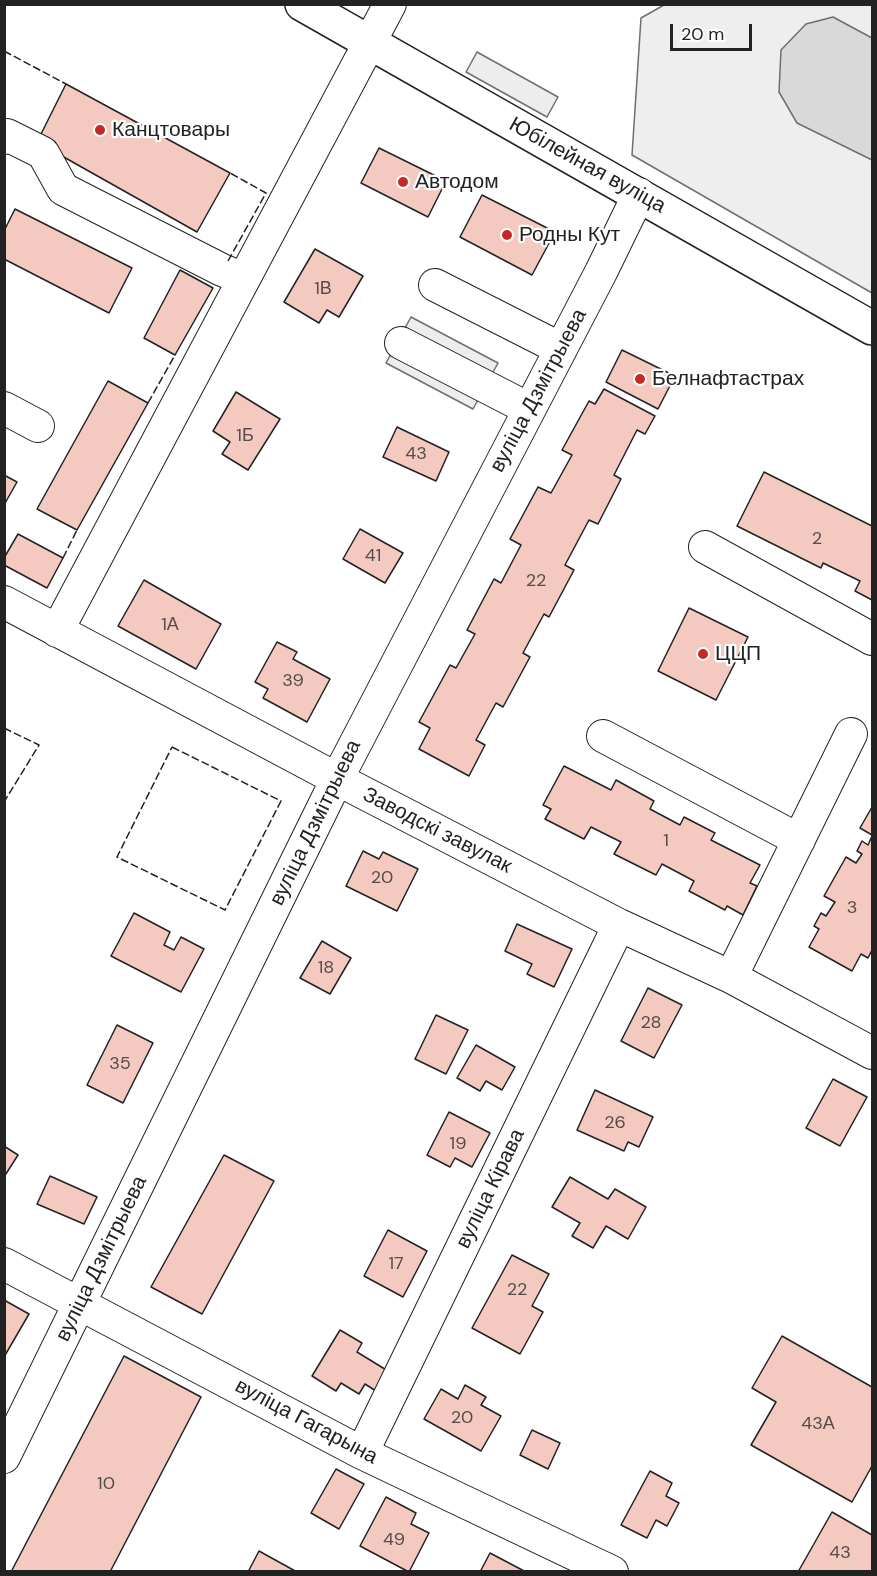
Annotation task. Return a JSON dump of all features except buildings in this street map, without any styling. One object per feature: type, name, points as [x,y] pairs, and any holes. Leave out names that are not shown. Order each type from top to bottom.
[{"type":"main road","name":"Юбілейная вуліца","points":[[302,4],[873,328]]},
{"type":"street","points":[[57,631],[390,4]]},
{"type":"street","points":[[4,138],[7,135],[43,153],[63,189],[244,279]]},
{"type":"street","name":"вуліца Дзмітрыева","points":[[4,1457],[337,779],[639,194]]},
{"type":"street","points":[[435,285],[561,349]]},
{"type":"street","points":[[400,343],[529,409]]},
{"type":"street","points":[[4,408],[38,426]]},
{"type":"street","points":[[705,547],[873,639]]},
{"type":"street","name":"Заводскі завулак","points":[[4,602],[337,779],[619,925],[731,977],[873,1053]]},
{"type":"street","points":[[731,977],[851,734]]},
{"type":"street","points":[[603,736],[799,840]]},
{"type":"street","name":"вуліца Кірава","points":[[362,1453],[619,925]]},
{"type":"street","name":"вуліца Гагарына","points":[[4,1264],[362,1453],[612,1572]]},
{"type":"shaded area","points":[[664,5],[872,5],[872,293],[632,155],[641,18]]},
{"type":"shaded area","points":[[833,17],[872,38],[872,160],[797,123],[779,92],[781,50],[806,24]]},
{"type":"shaded area","points":[[477,52],[558,97],[547,117],[466,72]]},
{"type":"shaded area","points":[[411,317],[498,363],[473,409],[386,363]]},
{"type":"fence","points":[[4,51],[66,84]]},
{"type":"fence","points":[[228,261],[266,193],[230,173]]},
{"type":"fence","points":[[148,403],[175,355]]},
{"type":"fence","points":[[63,558],[77,530]]},
{"type":"fence","points":[[4,728],[39,745],[4,802]]},
{"type":"fence","points":[[172,747],[281,801],[225,910],[117,857],[172,747]]},
{"type":"place","name":"Канцтовары","points":[[100,130]]},
{"type":"place","name":"Автодом","points":[[403,182]]},
{"type":"place","name":"Родны Кут","points":[[507,235]]},
{"type":"place","name":"Белнафтастрах","points":[[640,379]]},
{"type":"place","name":"ЦЦП","points":[[703,654]]}]
